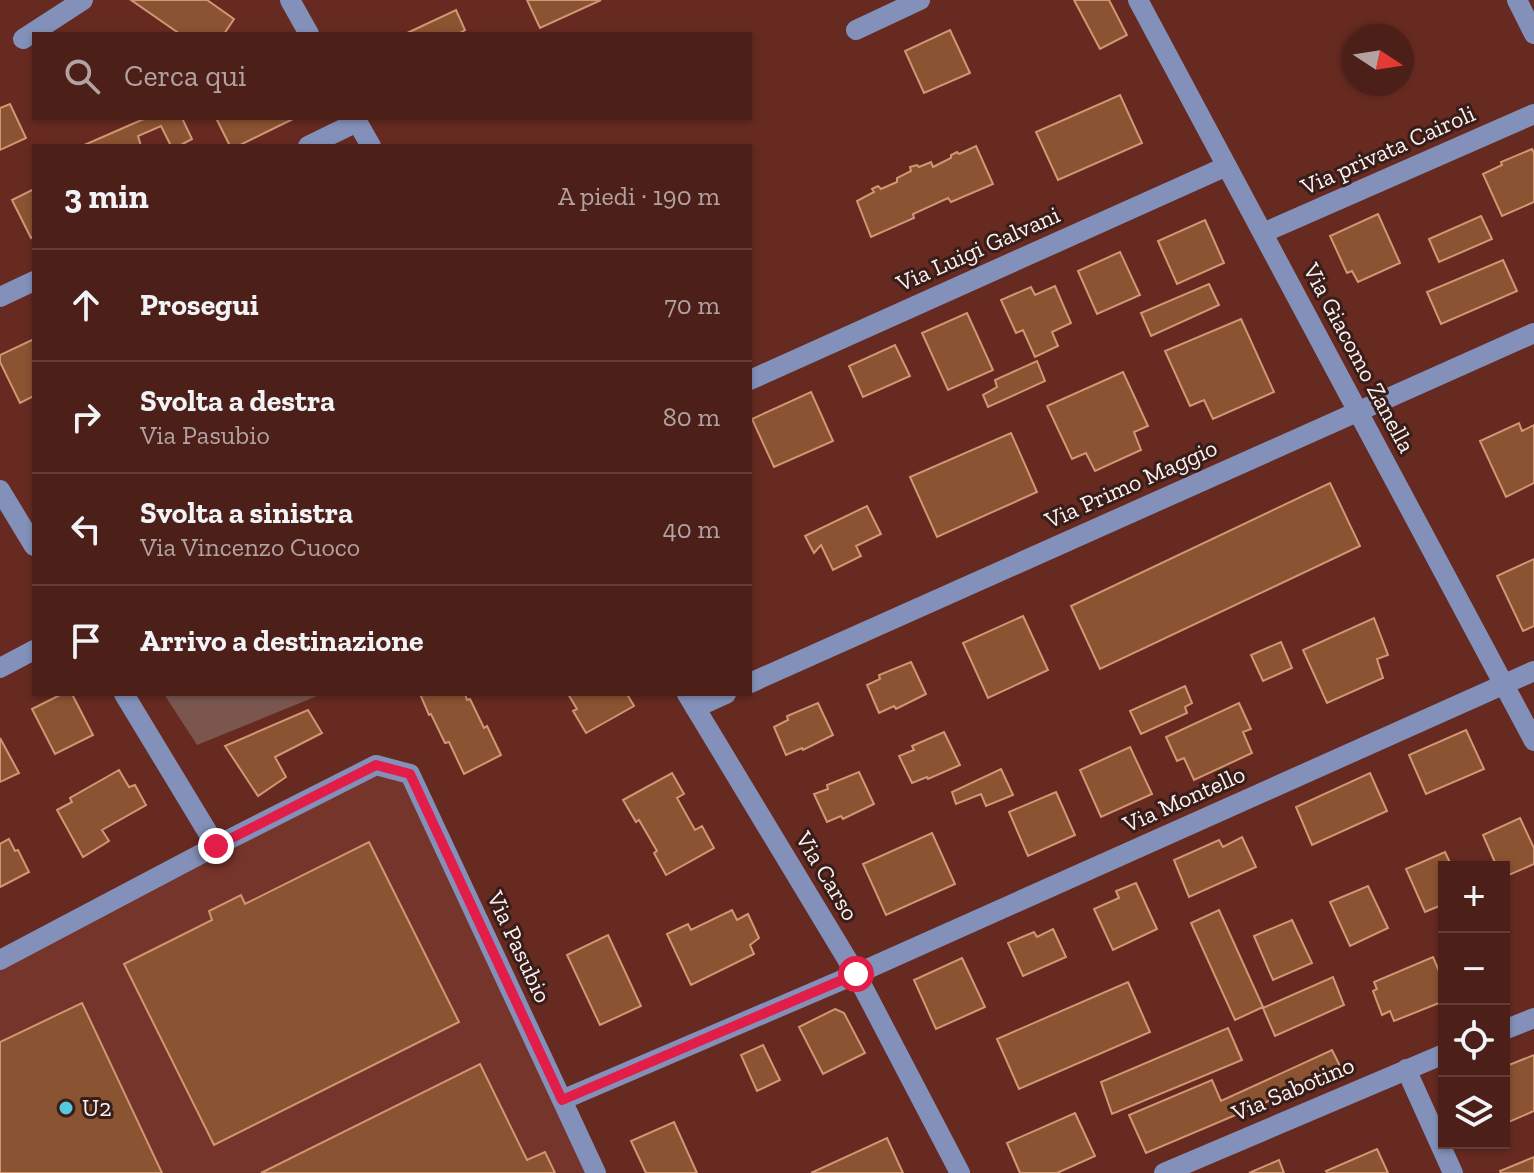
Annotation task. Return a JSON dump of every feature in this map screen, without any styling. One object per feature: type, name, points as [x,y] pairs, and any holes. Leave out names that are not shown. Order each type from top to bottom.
[{"type":"street","points":[[34,32],[83,0]]},
{"type":"street","points":[[290,0],[308,32]]},
{"type":"street","points":[[856,30],[920,0]]},
{"type":"street","name":"Via Giacomo Zanella","points":[[1138,0],[1534,741]]},
{"type":"street","points":[[1517,0],[1534,34]]},
{"type":"street","points":[[23,39],[32,33]]},
{"type":"street","name":"Via privata Cairoli","points":[[1263,233],[1534,114]]},
{"type":"street","points":[[312,144],[356,120],[370,144]]},
{"type":"street","name":"Via Luigi Galvani","points":[[752,379],[1227,166]]},
{"type":"street","points":[[0,297],[32,282]]},
{"type":"street","name":"Via Primo Maggio","points":[[752,682],[1534,333]]},
{"type":"street","points":[[0,490],[32,543]]},
{"type":"street","points":[[0,668],[32,651]]},
{"type":"street","name":"Via Montello","points":[[562,1100],[856,974],[1534,671]]},
{"type":"street","points":[[0,960],[216,846],[125,696]]},
{"type":"street","points":[[691,701],[716,696]]},
{"type":"street","name":"Via Carso","points":[[691,701],[856,974],[960,1173]]},
{"type":"street","name":"Via Pasubio","points":[[216,846],[376,765],[410,774],[596,1173]]},
{"type":"street","points":[[1510,1028],[1534,1018]]},
{"type":"street","name":"Via Sabotino","points":[[1164,1173],[1438,1056]]},
{"type":"street","points":[[1406,1069],[1453,1173]]},
{"type":"shaded area","points":[[165,696],[317,696],[197,745]]},
{"type":"shaded area","points":[[378,771],[406,780],[589,1173],[0,1173],[0,966]]},
{"type":"building","points":[[131,0],[207,0],[234,19],[225,32],[177,32]]},
{"type":"building","points":[[527,0],[601,0],[540,28]]},
{"type":"building","points":[[1074,0],[1109,0],[1127,35],[1100,49]]},
{"type":"building","points":[[456,10],[465,30],[462,32],[409,32]]},
{"type":"building","points":[[950,30],[970,73],[924,93],[905,51]]},
{"type":"building","points":[[1120,95],[1142,143],[1058,180],[1036,132]]},
{"type":"building","points":[[10,104],[26,138],[0,150],[0,108]]},
{"type":"building","points":[[141,120],[183,120],[192,139],[183,144],[170,144],[161,126],[138,136],[140,144],[87,144]]},
{"type":"building","points":[[217,120],[291,120],[242,144],[229,144]]},
{"type":"building","points":[[976,146],[993,184],[951,202],[948,198],[913,214],[914,218],[871,237],[857,201],[874,192],[872,189],[878,186],[881,189],[897,182],[897,178],[911,171],[910,167],[931,162],[933,167],[957,152],[959,154]]},
{"type":"building","points":[[1532,149],[1534,202],[1502,216],[1483,174],[1502,165],[1501,162]]},
{"type":"building","points":[[32,190],[31,238],[12,200]]},
{"type":"building","points":[[1378,214],[1400,263],[1358,282],[1352,271],[1347,273],[1330,236]]},
{"type":"building","points":[[1481,216],[1492,239],[1439,262],[1429,239]]},
{"type":"building","points":[[1205,220],[1224,263],[1177,284],[1158,241]]},
{"type":"building","points":[[1120,252],[1140,295],[1097,314],[1078,271]]},
{"type":"building","points":[[1503,260],[1517,291],[1441,324],[1427,292]]},
{"type":"building","points":[[1209,284],[1219,305],[1151,336],[1141,313]]},
{"type":"building","points":[[1055,286],[1071,323],[1052,332],[1058,346],[1035,357],[1023,330],[1016,333],[1001,300],[1031,287],[1035,295]]},
{"type":"building","points":[[967,313],[993,370],[948,390],[922,333]]},
{"type":"building","points":[[1241,319],[1274,392],[1213,419],[1204,400],[1190,406],[1165,351]]},
{"type":"building","points":[[32,340],[32,397],[20,403],[0,362],[0,355]]},
{"type":"building","points":[[895,345],[910,376],[863,397],[849,366]]},
{"type":"building","points":[[1037,361],[1045,381],[988,407],[983,395],[997,387],[995,380]]},
{"type":"building","points":[[1123,372],[1148,426],[1134,432],[1141,450],[1095,471],[1086,453],[1072,459],[1047,406]]},
{"type":"building","points":[[811,392],[833,441],[774,467],[752,419]]},
{"type":"building","points":[[1519,423],[1522,431],[1534,425],[1534,483],[1506,497],[1480,441]]},
{"type":"building","points":[[1011,433],[1037,492],[937,537],[910,477]]},
{"type":"building","points":[[1330,483],[1360,546],[1100,669],[1071,606]]},
{"type":"building","points":[[867,506],[881,534],[856,546],[861,556],[833,570],[821,545],[814,553],[805,536]]},
{"type":"building","points":[[1534,559],[1534,626],[1523,631],[1497,576]]},
{"type":"building","points":[[1023,616],[1048,670],[988,698],[963,643]]},
{"type":"building","points":[[1374,618],[1388,655],[1377,659],[1383,678],[1327,703],[1303,650]]},
{"type":"building","points":[[1281,642],[1292,668],[1263,681],[1251,655]]},
{"type":"building","points":[[911,662],[926,694],[896,709],[894,706],[879,713],[867,685],[880,679],[879,675]]},
{"type":"building","points":[[1185,686],[1192,703],[1185,707],[1187,713],[1141,734],[1130,711]]},
{"type":"building","points":[[58,696],[73,696],[93,735],[55,754],[32,709]]},
{"type":"building","points":[[421,696],[466,696],[484,728],[487,726],[501,755],[464,774],[449,742],[445,743]]},
{"type":"building","points":[[569,696],[628,696],[634,706],[586,733],[573,711],[577,709]]},
{"type":"building","points":[[818,703],[833,735],[786,755],[774,727],[788,720],[787,716]]},
{"type":"building","points":[[1239,703],[1251,729],[1243,732],[1252,753],[1194,780],[1184,758],[1177,761],[1166,737]]},
{"type":"building","points":[[308,710],[322,733],[275,757],[286,777],[258,796],[225,746]]},
{"type":"building","points":[[1466,730],[1484,769],[1426,794],[1409,755]]},
{"type":"building","points":[[944,732],[960,765],[912,783],[899,756],[914,750],[912,746]]},
{"type":"building","points":[[0,738],[19,773],[0,782]]},
{"type":"building","points":[[1130,747],[1152,794],[1101,817],[1080,770]]},
{"type":"building","points":[[1001,769],[1013,795],[986,806],[981,794],[956,804],[952,792]]},
{"type":"building","points":[[119,770],[129,787],[135,785],[146,805],[102,830],[109,841],[83,857],[57,810],[72,802],[70,798]]},
{"type":"building","points":[[859,772],[874,804],[843,819],[841,816],[827,822],[814,794]]},
{"type":"building","points":[[672,773],[684,794],[677,798],[695,830],[702,826],[714,848],[666,875],[654,853],[657,851],[623,800]]},
{"type":"building","points":[[1370,773],[1387,811],[1312,845],[1296,807]]},
{"type":"building","points":[[1056,792],[1075,835],[1028,856],[1009,812]]},
{"type":"building","points":[[1520,818],[1534,848],[1534,864],[1510,874],[1510,861],[1494,861],[1483,835]]},
{"type":"building","points":[[932,833],[955,884],[886,915],[863,864]]},
{"type":"building","points":[[1242,837],[1256,867],[1189,897],[1174,860],[1219,840],[1223,847]]},
{"type":"building","points":[[9,839],[29,872],[0,887],[0,844]]},
{"type":"building","points":[[369,842],[459,1022],[214,1145],[124,964],[212,920],[209,911],[241,895],[245,904]]},
{"type":"building","points":[[1445,852],[1449,861],[1438,861],[1438,907],[1425,912],[1406,869]]},
{"type":"building","points":[[1136,883],[1157,929],[1113,950],[1094,909],[1119,898],[1116,891]]},
{"type":"building","points":[[1368,886],[1388,928],[1350,946],[1330,902]]},
{"type":"building","points":[[732,910],[737,920],[748,914],[759,938],[750,945],[754,954],[691,985],[667,934],[688,924],[691,930]]},
{"type":"building","points":[[1219,910],[1263,1007],[1235,1020],[1191,923]]},
{"type":"building","points":[[1292,920],[1312,963],[1273,980],[1254,936]]},
{"type":"building","points":[[1053,929],[1066,957],[1023,976],[1008,943],[1034,932],[1037,937]]},
{"type":"building","points":[[608,935],[641,1006],[600,1025],[567,955]]},
{"type":"building","points":[[1433,957],[1438,969],[1438,1003],[1394,1021],[1390,1011],[1382,1015],[1373,991],[1377,989],[1374,982]]},
{"type":"building","points":[[962,958],[985,1007],[936,1029],[914,980]]},
{"type":"building","points":[[1333,977],[1344,1005],[1275,1036],[1263,1008]]},
{"type":"building","points":[[1128,982],[1150,1032],[1019,1089],[997,1039]]},
{"type":"building","name":"U2","points":[[82,1003],[162,1173],[0,1173],[0,1042]]},
{"type":"building","points":[[835,1009],[844,1013],[865,1053],[823,1074],[799,1027]]},
{"type":"building","points":[[1228,1028],[1242,1060],[1112,1114],[1101,1082]]},
{"type":"building","points":[[763,1045],[780,1080],[757,1091],[741,1055]]},
{"type":"building","points":[[1332,1050],[1342,1070],[1146,1153],[1129,1115],[1212,1080],[1221,1101]]},
{"type":"building","points":[[1534,1055],[1534,1111],[1510,1121],[1510,1077],[1510,1065]]},
{"type":"building","points":[[480,1064],[527,1160],[545,1152],[555,1173],[261,1173]]},
{"type":"building","points":[[1075,1113],[1095,1156],[1057,1173],[1020,1173],[1007,1143]]},
{"type":"building","points":[[674,1122],[697,1173],[646,1173],[631,1141]]},
{"type":"building","points":[[887,1138],[903,1173],[811,1173]]},
{"type":"building","points":[[1377,1149],[1388,1173],[1326,1171]]},
{"type":"building","points":[[1534,1157],[1534,1173],[1500,1171]]},
{"type":"building","points":[[1279,1160],[1284,1173],[1249,1173]]},
{"type":"place","name":"U2","points":[[66,1108]]},
{"type":"route","points":[[216,846],[376,765],[410,774],[562,1100],[856,974]]}]
